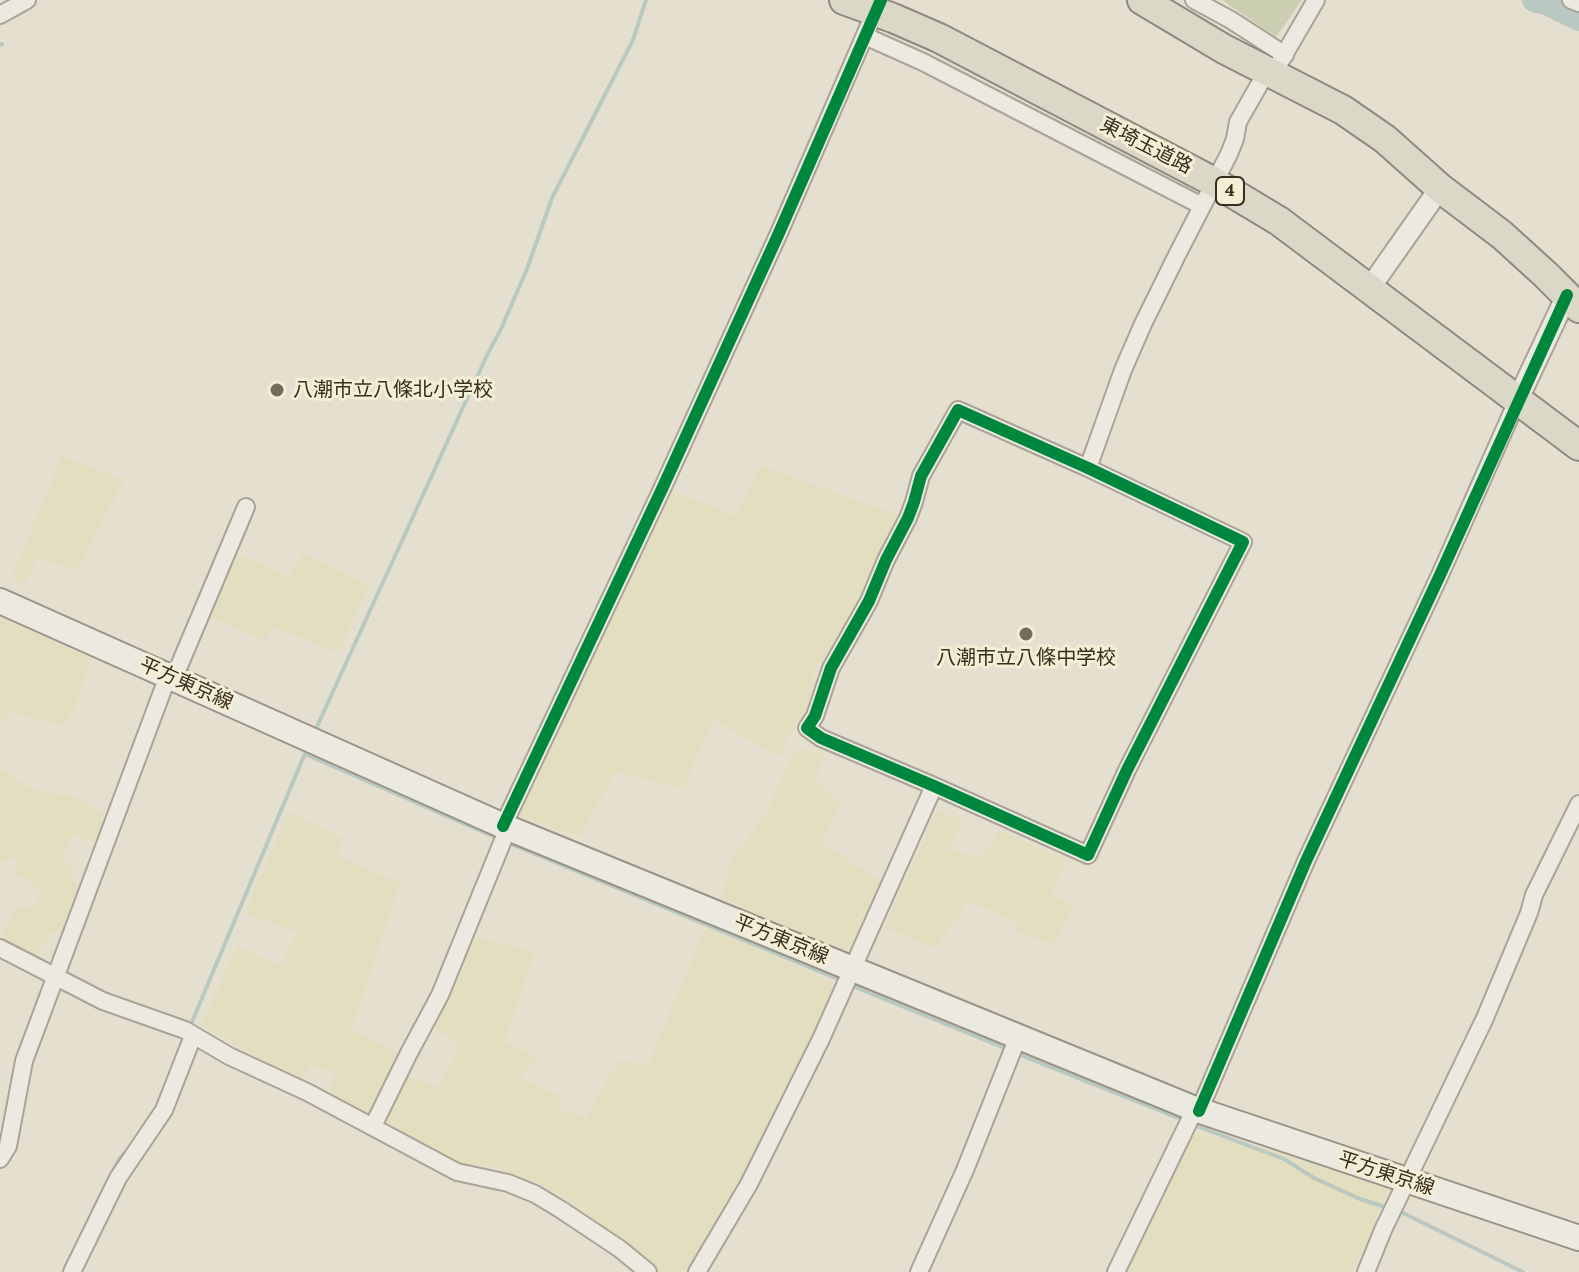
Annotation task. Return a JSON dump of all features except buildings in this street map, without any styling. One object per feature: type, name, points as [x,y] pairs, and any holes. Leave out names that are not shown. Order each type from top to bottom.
[{"type":"highway","name":"東埼玉道路","points":[[844,0],[874,16],[939,38],[1208,194],[1279,221],[1579,446]]},
{"type":"highway","points":[[1142,0],[1224,49],[1275,67],[1385,139],[1440,188],[1502,235],[1573,302]]},
{"type":"main road","name":"平方東京線","points":[[0,601],[506,827],[1197,1110],[1579,1238]]},
{"type":"street","points":[[0,15],[27,0]]},
{"type":"street","points":[[1194,0],[1231,20],[1275,67]]},
{"type":"street","points":[[1088,468],[1123,370],[1235,139],[1238,122],[1316,0]]},
{"type":"street","points":[[1571,0],[1579,3]]},
{"type":"street","points":[[373,1126],[440,995],[506,827],[747,304],[874,16]]},
{"type":"street","points":[[1369,289],[1440,188]]},
{"type":"street","points":[[1116,1272],[1197,1110],[1306,861],[1518,399],[1573,302]]},
{"type":"street","points":[[958,410],[1243,542],[1127,770],[1088,855],[934,786],[821,738],[807,728],[815,716],[831,668],[869,601],[908,518],[921,476],[958,410]]},
{"type":"street","points":[[0,1159],[8,1146],[24,1061],[55,977],[171,677],[246,507]]},
{"type":"street","points":[[697,1272],[749,1184],[821,1039],[934,786]]},
{"type":"street","points":[[1366,1272],[1485,1018],[1534,895],[1579,804]]},
{"type":"street","points":[[0,948],[103,1001],[185,1030],[229,1056],[307,1092],[457,1172],[508,1183],[535,1194],[620,1249],[648,1272]]},
{"type":"street","points":[[72,1272],[118,1178],[164,1110],[193,1036]]},
{"type":"street","points":[[919,1272],[965,1170],[1018,1037]]},
{"type":"shaded area","points":[[62,456],[124,480],[78,570],[37,558],[25,584],[11,579]]},
{"type":"shaded area","points":[[761,466],[899,515],[851,615],[816,668],[805,713],[788,735],[780,757],[714,720],[682,789],[616,771],[580,837],[518,816],[673,491],[736,516]]},
{"type":"shaded area","points":[[231,551],[288,576],[302,553],[369,585],[339,653],[273,627],[265,641],[205,614]]},
{"type":"shaded area","points":[[0,615],[92,659],[75,709],[62,726],[11,712],[0,726]]},
{"type":"shaded area","points":[[797,747],[824,755],[815,781],[840,803],[821,843],[885,883],[855,943],[844,950],[721,899],[732,857],[765,815]]},
{"type":"shaded area","points":[[0,768],[28,787],[51,794],[72,795],[104,814],[97,843],[73,834],[62,858],[73,869],[71,880],[78,886],[63,934],[53,930],[35,957],[1,936],[17,906],[33,908],[43,890],[12,872],[18,862],[11,857],[0,864]]},
{"type":"shaded area","points":[[937,811],[962,819],[950,849],[981,859],[999,830],[1066,860],[1050,893],[1074,906],[1055,944],[1016,932],[1019,923],[968,901],[936,948],[884,927]]},
{"type":"shaded area","points":[[288,812],[342,837],[338,856],[400,883],[352,1030],[399,1053],[366,1115],[329,1097],[335,1073],[309,1065],[302,1082],[201,1025],[237,946],[280,966],[297,932],[245,913]]},
{"type":"shaded area","points":[[706,926],[834,983],[807,1050],[761,1146],[719,1220],[690,1266],[682,1272],[662,1272],[566,1198],[533,1181],[493,1166],[453,1164],[384,1126],[381,1119],[403,1074],[437,1087],[461,1046],[429,1024],[457,977],[470,936],[535,952],[505,1042],[538,1057],[520,1079],[560,1095],[559,1110],[586,1118],[619,1060],[648,1066]]},
{"type":"shaded area","points":[[1194,1132],[1271,1150],[1390,1188],[1352,1272],[1124,1272],[1129,1255],[1163,1196]]},
{"type":"green space","points":[[1222,0],[1302,0],[1276,37]]},
{"type":"waterway","points":[[314,733],[501,329],[527,269],[552,198],[633,40],[646,0]]},
{"type":"waterway","points":[[1534,0],[1579,19]]},
{"type":"waterway","points":[[189,1029],[306,751]]},
{"type":"waterway","points":[[305,754],[497,838]]},
{"type":"waterway","points":[[511,844],[840,980]]},
{"type":"waterway","points":[[850,985],[1007,1049]]},
{"type":"waterway","points":[[1018,1054],[1183,1120]]},
{"type":"waterway","points":[[1194,1125],[1284,1159],[1314,1178],[1388,1208]]},
{"type":"waterway","points":[[113,1171],[129,1149]]},
{"type":"waterway","points":[[1397,1210],[1523,1272]]},
{"type":"cycle path","points":[[503,826],[662,489],[881,0]]},
{"type":"cycle path","points":[[1199,1111],[1306,861],[1567,295]]},
{"type":"cycle path","points":[[958,410],[1243,542],[1127,770],[1088,855],[821,738],[807,728],[815,716],[831,668],[869,601],[908,518],[921,476],[958,410]]},
{"type":"place","name":"八潮市立八條北小学校","points":[[277,390]]},
{"type":"place","name":"八潮市立八條中学校","points":[[1026,634]]}]
